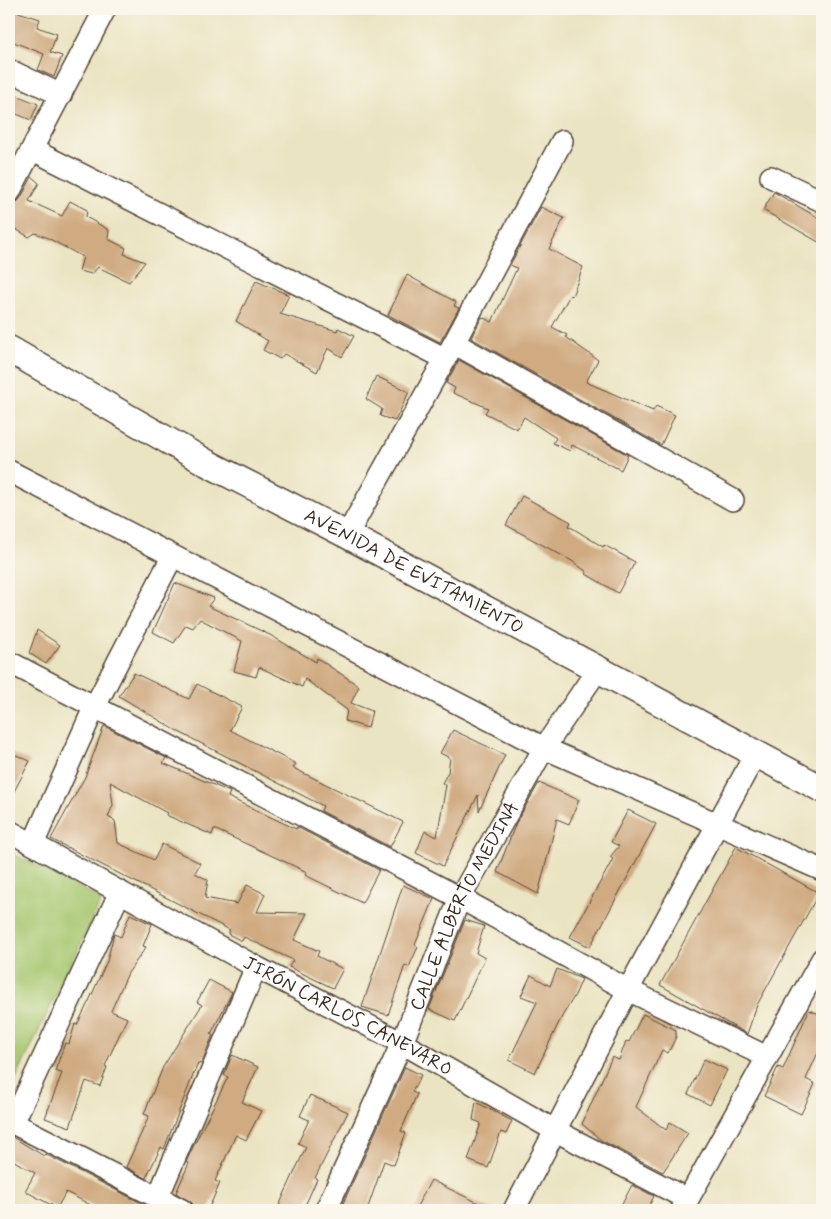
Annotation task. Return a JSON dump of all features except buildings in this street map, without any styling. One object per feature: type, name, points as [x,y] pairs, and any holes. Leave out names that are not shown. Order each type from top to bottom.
[{"type":"street","points":[[9,193],[105,9]]},
{"type":"street","points":[[9,70],[61,95]]},
{"type":"street","points":[[347,535],[562,141]]},
{"type":"street","points":[[33,150],[449,351],[733,500]]},
{"type":"street","points":[[772,176],[822,201]]},
{"type":"street","name":"AVENIDA DE EVITAMIENTO","points":[[9,349],[207,463],[347,535],[822,789]]},
{"type":"street","points":[[9,471],[544,748],[822,870]]},
{"type":"street","points":[[33,844],[94,708],[172,557]]},
{"type":"street","points":[[9,662],[460,898],[628,990],[767,1057]]},
{"type":"street","name":"CALLE ALBERTO MEDINA","points":[[326,1210],[402,1043],[460,898],[544,748],[598,670]]},
{"type":"street","points":[[514,1210],[628,990],[756,753]]},
{"type":"street","name":"JIRÓN CARLOS CANEVARO","points":[[9,831],[256,967],[402,1043],[684,1204]]},
{"type":"street","points":[[120,892],[11,1122],[182,1210]]},
{"type":"street","points":[[684,1204],[822,959]]},
{"type":"street","points":[[158,1197],[256,967]]},
{"type":"green space","points":[[13,854],[102,899],[9,1093],[9,863]]}]
